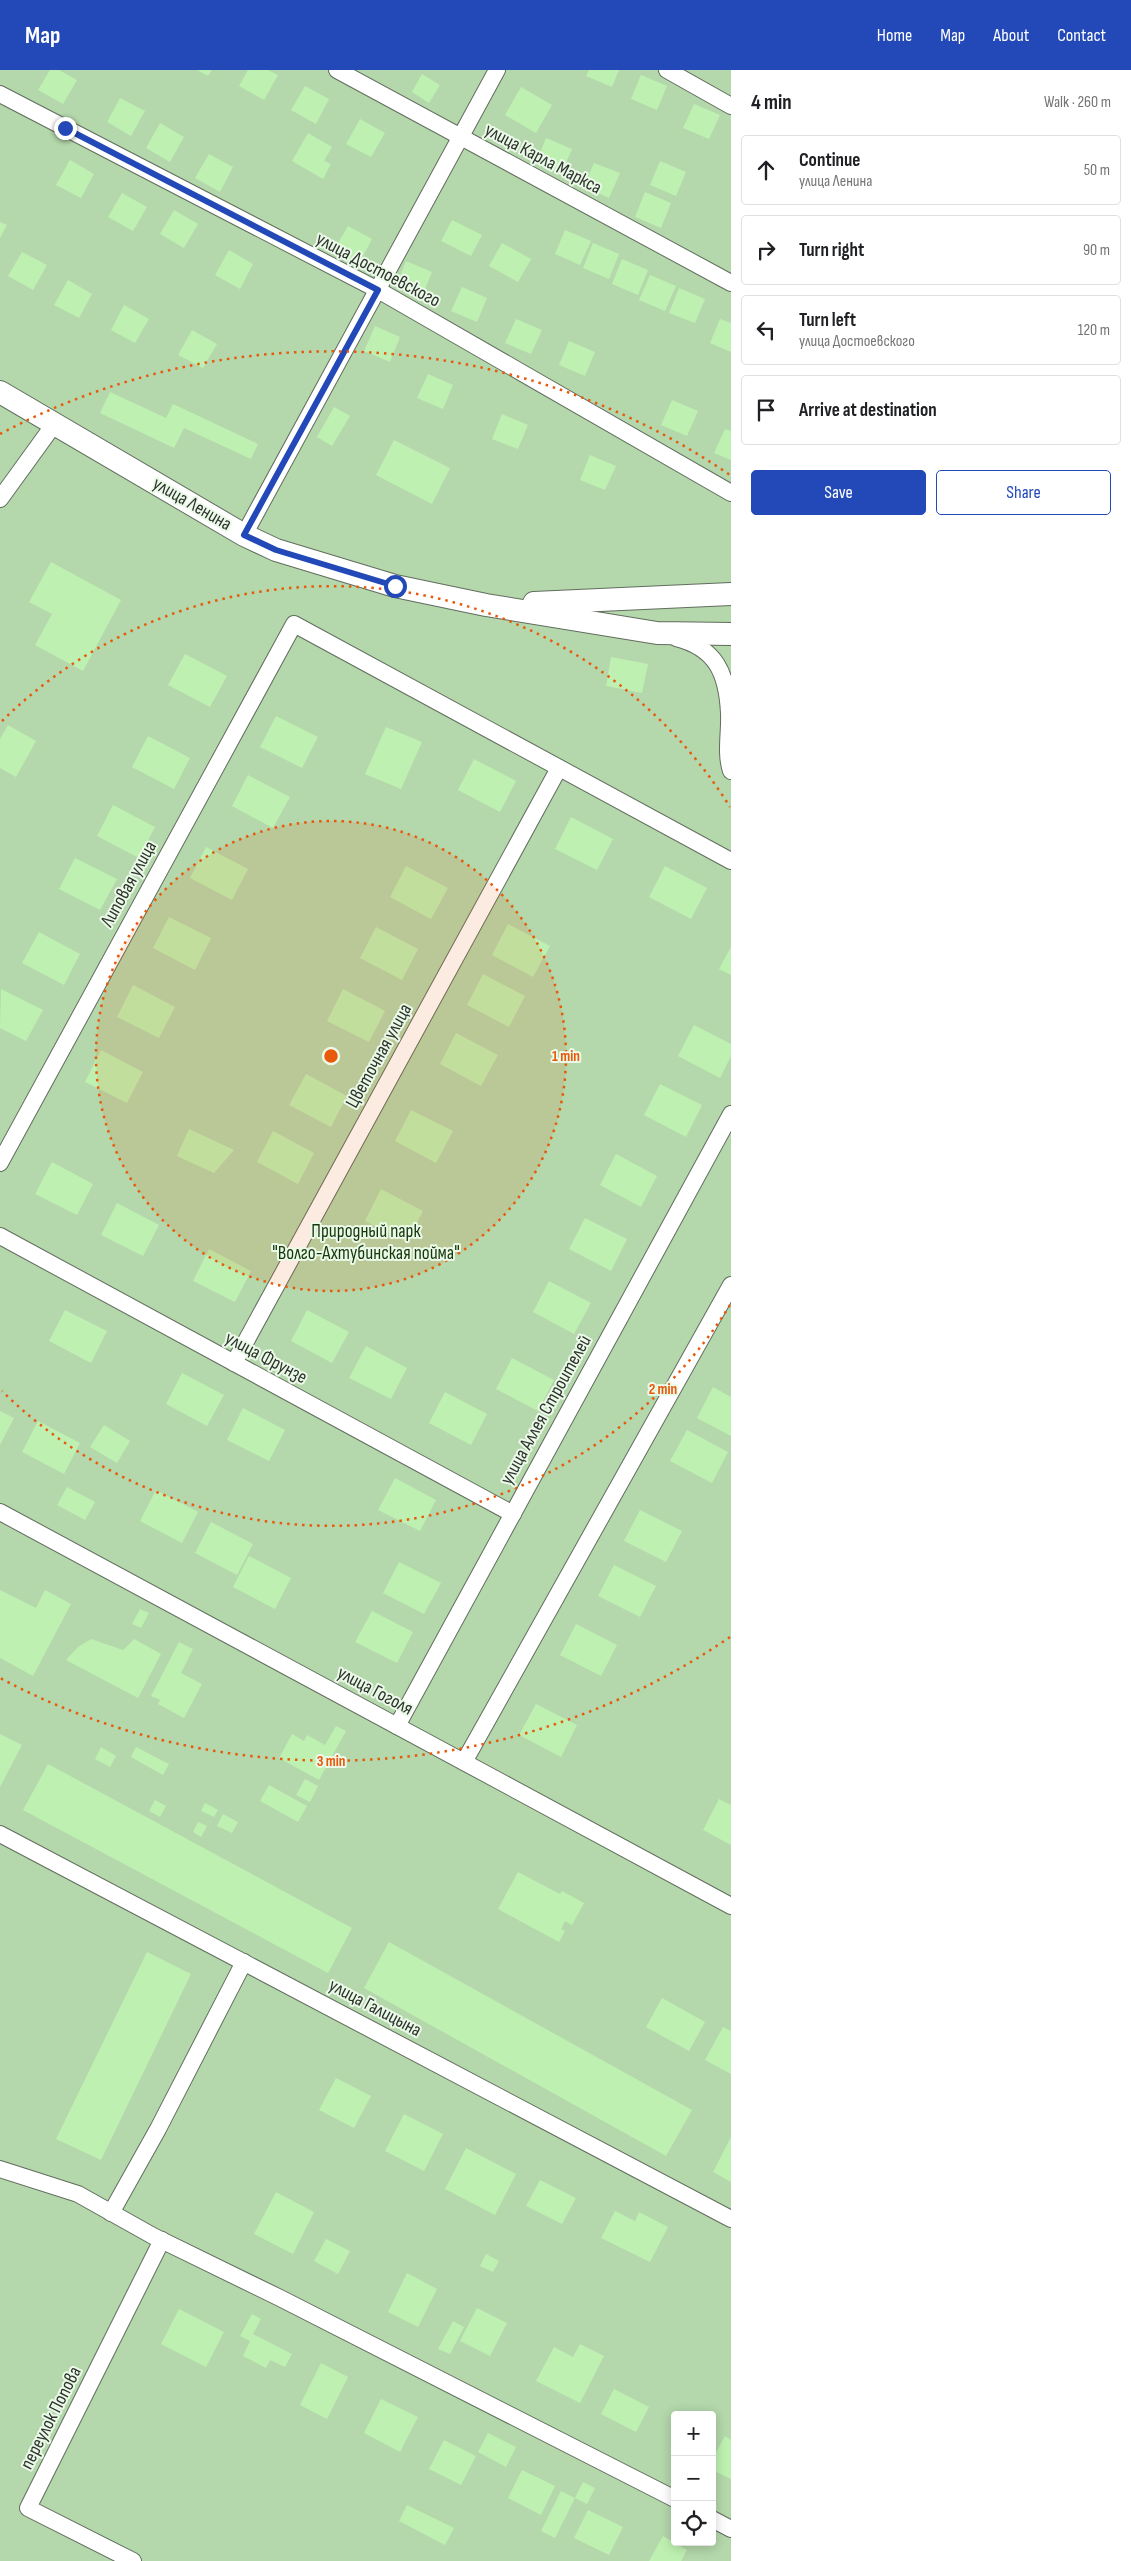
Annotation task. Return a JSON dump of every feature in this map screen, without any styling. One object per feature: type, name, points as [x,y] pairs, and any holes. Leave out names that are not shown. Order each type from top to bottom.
[{"type":"street","name":"улица Карла Маркса","points":[[337,70],[731,283]]},
{"type":"street","points":[[244,535],[497,70]]},
{"type":"street","points":[[668,70],[731,106]]},
{"type":"street","name":"улица Достоевского","points":[[0,94],[378,290],[731,492]]},
{"type":"street","name":"улица Ленина","points":[[0,392],[244,535],[276,550],[395,586],[486,605]]},
{"type":"street","points":[[0,498],[55,423]]},
{"type":"street","points":[[486,605],[731,594]]},
{"type":"street","points":[[486,605],[657,633],[694,642],[716,660],[725,683],[729,713],[728,744],[731,772]]},
{"type":"street","name":"Липовая улица","points":[[0,1163],[294,624],[559,768]]},
{"type":"street","points":[[657,633],[731,634]]},
{"type":"street","points":[[559,768],[731,862]]},
{"type":"street","name":"Цветочная улица","points":[[234,1363],[559,768]]},
{"type":"street","name":"улица Аллея Строителей","points":[[397,1726],[731,1114]]},
{"type":"street","name":"улица Фрунзе","points":[[0,1236],[513,1514]]},
{"type":"street","points":[[464,1762],[731,1285]]},
{"type":"street","name":"улица Гоголя","points":[[0,1512],[731,1906]]},
{"type":"street","name":"улица Галицына","points":[[0,1834],[731,2218]]},
{"type":"street","points":[[111,2213],[158,2130],[244,1962]]},
{"type":"street","points":[[0,2169],[78,2194],[162,2240],[671,2497]]},
{"type":"street","name":"переулок Попова","points":[[133,2561],[28,2508],[162,2240]]},
{"type":"street","points":[[716,2521],[731,2528]]},
{"type":"green space","name":"Природный парк \"Волго-Ахтубинская пойма\"","points":[[0,70],[731,70],[731,2561],[0,2561]]},
{"type":"building","points":[[50,70],[59,70],[77,80],[63,104],[38,90]]},
{"type":"building","points":[[197,70],[212,70],[208,76]]},
{"type":"building","points":[[248,70],[268,70],[278,75],[264,100],[239,86]]},
{"type":"building","points":[[589,70],[619,70],[612,87],[586,76]]},
{"type":"building","points":[[422,74],[440,85],[429,103],[412,92]]},
{"type":"building","points":[[641,75],[667,86],[657,110],[631,99]]},
{"type":"building","points":[[305,86],[329,99],[316,124],[291,110]]},
{"type":"building","points":[[521,87],[552,105],[536,133],[505,115]]},
{"type":"building","points":[[120,98],[145,111],[131,136],[107,122]]},
{"type":"building","points":[[694,104],[720,115],[709,139],[683,128]]},
{"type":"building","points":[[360,119],[385,133],[371,157],[346,144]]},
{"type":"building","points":[[160,123],[184,137],[170,162],[146,148]]},
{"type":"building","points":[[308,133],[332,147],[324,161],[331,164],[323,179],[292,161]]},
{"type":"building","points":[[546,138],[572,149],[561,174],[536,163]]},
{"type":"building","points":[[209,154],[233,167],[220,192],[195,178]]},
{"type":"building","points":[[70,160],[94,174],[81,198],[56,185]]},
{"type":"building","points":[[660,161],[686,172],[676,196],[650,185]]},
{"type":"building","points":[[594,163],[620,173],[609,198],[584,187]]},
{"type":"building","points":[[645,192],[671,203],[661,228],[635,217]]},
{"type":"building","points":[[122,193],[147,207],[133,231],[108,217]]},
{"type":"building","points":[[174,210],[198,224],[184,248],[160,234]]},
{"type":"building","points":[[452,220],[482,235],[471,256],[441,241]]},
{"type":"building","points":[[0,222],[7,225],[0,238]]},
{"type":"building","points":[[348,226],[372,239],[359,264],[334,250]]},
{"type":"building","points":[[565,230],[591,241],[580,265],[555,254]]},
{"type":"building","points":[[502,243],[531,259],[518,282],[489,266]]},
{"type":"building","points":[[593,243],[619,254],[609,279],[583,268]]},
{"type":"building","points":[[229,250],[253,264],[240,289],[215,275]]},
{"type":"building","points":[[22,252],[47,265],[33,290],[8,276]]},
{"type":"building","points":[[622,259],[648,270],[638,295],[612,284]]},
{"type":"building","points":[[406,261],[432,272],[422,297],[396,286]]},
{"type":"building","points":[[650,275],[676,286],[665,311],[639,300]]},
{"type":"building","points":[[68,280],[92,294],[79,318],[54,305]]},
{"type":"building","points":[[462,287],[487,298],[477,322],[451,311]]},
{"type":"building","points":[[679,288],[705,299],[695,323],[669,313]]},
{"type":"building","points":[[124,305],[149,319],[135,343],[111,330]]},
{"type":"building","points":[[516,319],[542,330],[531,354],[505,343]]},
{"type":"building","points":[[720,319],[731,323],[731,352],[710,343]]},
{"type":"building","points":[[375,326],[400,337],[390,362],[364,351]]},
{"type":"building","points":[[192,330],[217,344],[203,368],[178,355]]},
{"type":"building","points":[[569,341],[595,352],[585,376],[559,365]]},
{"type":"building","points":[[428,374],[453,385],[443,409],[417,398]]},
{"type":"building","points":[[110,392],[166,418],[173,404],[258,444],[251,459],[184,428],[174,448],[100,413]]},
{"type":"building","points":[[672,400],[698,411],[687,436],[661,425]]},
{"type":"building","points":[[334,407],[350,416],[332,446],[317,437]]},
{"type":"building","points":[[502,414],[528,425],[518,449],[492,439]]},
{"type":"building","points":[[725,429],[731,431],[731,460],[714,453]]},
{"type":"building","points":[[394,440],[450,468],[432,504],[376,475]]},
{"type":"building","points":[[590,455],[616,466],[605,490],[580,480]]},
{"type":"building","points":[[51,562],[121,600],[83,671],[35,645],[52,614],[29,602]]},
{"type":"building","points":[[185,654],[227,676],[210,707],[168,685]]},
{"type":"building","points":[[611,657],[648,664],[642,693],[606,686]]},
{"type":"building","points":[[276,716],[318,737],[302,768],[260,747]]},
{"type":"building","points":[[8,725],[36,741],[16,777],[0,768],[0,739]]},
{"type":"building","points":[[386,727],[422,742],[401,789],[365,774]]},
{"type":"building","points":[[148,736],[190,758],[174,789],[132,767]]},
{"type":"building","points":[[474,759],[516,781],[500,812],[458,790]]},
{"type":"building","points":[[248,775],[290,797],[273,828],[232,806]]},
{"type":"building","points":[[113,805],[155,827],[139,858],[97,836]]},
{"type":"building","points":[[571,817],[613,839],[597,870],[555,849]]},
{"type":"building","points":[[206,847],[248,869],[232,900],[190,878]]},
{"type":"building","points":[[75,858],[117,879],[100,910],[59,889]]},
{"type":"building","points":[[406,866],[448,888],[431,919],[390,897]]},
{"type":"building","points":[[665,866],[707,888],[691,919],[649,897]]},
{"type":"building","points":[[169,917],[211,938],[195,970],[153,948]]},
{"type":"building","points":[[508,924],[550,946],[533,977],[492,955]]},
{"type":"building","points":[[376,927],[418,949],[402,980],[360,958]]},
{"type":"building","points":[[39,932],[80,954],[64,985],[22,963]]},
{"type":"building","points":[[731,947],[731,975],[719,969]]},
{"type":"building","points":[[483,974],[525,996],[509,1027],[467,1005]]},
{"type":"building","points":[[133,985],[175,1007],[159,1038],[117,1017]]},
{"type":"building","points":[[1,989],[43,1010],[26,1041],[0,1028]]},
{"type":"building","points":[[343,989],[385,1011],[369,1042],[327,1021]]},
{"type":"building","points":[[694,1025],[731,1044],[731,1056],[720,1078],[678,1056]]},
{"type":"building","points":[[456,1033],[498,1055],[481,1086],[440,1064]]},
{"type":"building","points":[[101,1050],[143,1072],[127,1103],[85,1082]]},
{"type":"building","points":[[306,1074],[347,1096],[331,1127],[289,1105]]},
{"type":"building","points":[[660,1084],[702,1105],[686,1137],[644,1115]]},
{"type":"building","points":[[411,1110],[453,1131],[436,1163],[395,1141]]},
{"type":"building","points":[[189,1129],[234,1150],[214,1173],[177,1156]]},
{"type":"building","points":[[273,1131],[314,1153],[298,1184],[257,1162]]},
{"type":"building","points":[[616,1154],[657,1176],[641,1207],[600,1185]]},
{"type":"building","points":[[52,1162],[93,1184],[77,1215],[35,1194]]},
{"type":"building","points":[[381,1189],[423,1211],[407,1242],[365,1221]]},
{"type":"building","points":[[117,1203],[159,1225],[143,1256],[101,1235]]},
{"type":"building","points":[[585,1218],[627,1239],[611,1271],[569,1249]]},
{"type":"building","points":[[209,1249],[251,1271],[235,1302],[193,1281]]},
{"type":"building","points":[[549,1281],[591,1303],[574,1334],[533,1312]]},
{"type":"building","points":[[65,1310],[107,1331],[91,1363],[49,1341]]},
{"type":"building","points":[[307,1310],[349,1332],[332,1363],[291,1341]]},
{"type":"building","points":[[366,1346],[407,1368],[391,1399],[349,1378]]},
{"type":"building","points":[[512,1358],[554,1380],[538,1411],[496,1389]]},
{"type":"building","points":[[182,1373],[224,1395],[207,1426],[166,1404]]},
{"type":"building","points":[[713,1387],[731,1397],[731,1436],[697,1418]]},
{"type":"building","points":[[445,1392],[487,1414],[471,1445],[429,1423]]},
{"type":"building","points":[[243,1408],[285,1430],[269,1461],[227,1440]]},
{"type":"building","points":[[0,1411],[14,1418],[0,1445]]},
{"type":"building","points":[[38,1421],[80,1443],[64,1474],[22,1452]]},
{"type":"building","points":[[104,1425],[130,1441],[117,1463],[90,1447]]},
{"type":"building","points":[[687,1430],[728,1452],[712,1483],[670,1461]]},
{"type":"building","points":[[395,1478],[436,1500],[420,1531],[378,1510]]},
{"type":"building","points":[[67,1487],[95,1502],[85,1520],[57,1505]]},
{"type":"building","points":[[156,1490],[198,1512],[182,1543],[140,1521]]},
{"type":"building","points":[[640,1510],[682,1531],[666,1562],[624,1541]]},
{"type":"building","points":[[211,1522],[253,1544],[237,1575],[195,1553]]},
{"type":"building","points":[[249,1556],[291,1578],[275,1609],[233,1587]]},
{"type":"building","points":[[399,1562],[441,1583],[424,1614],[383,1593]]},
{"type":"building","points":[[614,1565],[656,1586],[640,1617],[598,1596]]},
{"type":"building","points":[[0,1590],[36,1608],[45,1590],[71,1604],[33,1676],[0,1658]]},
{"type":"building","points":[[140,1609],[149,1613],[141,1628],[132,1624]]},
{"type":"building","points":[[372,1611],[413,1632],[397,1663],[355,1642]]},
{"type":"building","points":[[576,1624],[617,1645],[601,1676],[560,1655]]},
{"type":"building","points":[[91,1639],[123,1650],[134,1639],[161,1654],[138,1698],[66,1660],[78,1647]]},
{"type":"building","points":[[179,1642],[193,1649],[181,1673],[202,1684],[184,1718],[158,1704],[160,1700],[151,1696]]},
{"type":"building","points":[[536,1704],[577,1725],[561,1757],[519,1735]]},
{"type":"building","points":[[336,1726],[346,1731],[319,1780],[279,1758],[292,1734],[304,1741],[307,1735],[325,1745]]},
{"type":"building","points":[[0,1734],[22,1745],[0,1787]]},
{"type":"building","points":[[101,1747],[116,1756],[110,1767],[95,1759]]},
{"type":"building","points":[[136,1747],[169,1764],[163,1775],[131,1757]]},
{"type":"building","points":[[48,1764],[352,1928],[328,1973],[23,1810]]},
{"type":"building","points":[[305,1779],[318,1786],[310,1802],[296,1795]]},
{"type":"building","points":[[269,1785],[307,1806],[298,1822],[260,1801]]},
{"type":"building","points":[[719,1799],[731,1805],[731,1845],[703,1830]]},
{"type":"building","points":[[155,1800],[166,1806],[160,1817],[149,1811]]},
{"type":"building","points":[[205,1803],[218,1810],[214,1817],[201,1811]]},
{"type":"building","points":[[223,1814],[238,1822],[232,1833],[217,1826]]},
{"type":"building","points":[[198,1822],[207,1826],[201,1837],[193,1832]]},
{"type":"building","points":[[518,1872],[560,1894],[562,1891],[584,1903],[572,1925],[565,1921],[561,1929],[565,1931],[559,1942],[498,1909]]},
{"type":"building","points":[[389,1942],[692,2110],[666,2156],[364,1988]]},
{"type":"building","points":[[147,1952],[191,1974],[101,2160],[56,2139]]},
{"type":"building","points":[[662,1998],[705,2022],[689,2051],[646,2027]]},
{"type":"building","points":[[723,2027],[731,2031],[731,2074],[705,2060]]},
{"type":"building","points":[[336,2078],[371,2096],[354,2128],[319,2110]]},
{"type":"building","points":[[404,2114],[443,2134],[424,2171],[385,2151]]},
{"type":"building","points":[[731,2137],[731,2182],[713,2172]]},
{"type":"building","points":[[466,2148],[516,2174],[495,2215],[445,2189]]},
{"type":"building","points":[[540,2180],[576,2198],[562,2224],[526,2206]]},
{"type":"building","points":[[276,2192],[314,2212],[293,2254],[254,2234]]},
{"type":"building","points":[[615,2211],[635,2221],[639,2212],[668,2227],[650,2262],[601,2238]]},
{"type":"building","points":[[326,2239],[350,2251],[338,2274],[314,2261]]},
{"type":"building","points":[[486,2254],[499,2261],[493,2272],[480,2266]]},
{"type":"building","points":[[407,2273],[437,2289],[418,2327],[388,2312]]},
{"type":"building","points":[[477,2308],[507,2323],[490,2356],[460,2341]]},
{"type":"building","points":[[179,2309],[224,2332],[206,2367],[161,2344]]},
{"type":"building","points":[[252,2314],[261,2319],[253,2334],[292,2354],[285,2367],[270,2360],[266,2368],[243,2356],[250,2341],[240,2336]]},
{"type":"building","points":[[453,2321],[464,2327],[450,2354],[438,2349]]},
{"type":"building","points":[[580,2344],[604,2356],[580,2403],[536,2381],[554,2347],[573,2357]]},
{"type":"building","points":[[321,2363],[348,2377],[327,2419],[300,2405]]},
{"type":"building","points":[[614,2389],[649,2407],[636,2432],[601,2414]]},
{"type":"building","points":[[381,2399],[418,2417],[400,2452],[364,2433]]},
{"type":"building","points":[[488,2433],[516,2447],[506,2467],[478,2452]]},
{"type":"building","points":[[725,2436],[731,2440],[731,2479],[716,2472],[716,2453]]},
{"type":"building","points":[[444,2440],[476,2456],[461,2485],[429,2469]]},
{"type":"building","points":[[522,2470],[555,2486],[541,2515],[508,2498]]},
{"type":"building","points":[[583,2482],[595,2488],[587,2504],[575,2498]]},
{"type":"building","points":[[561,2491],[575,2498],[555,2538],[541,2531]]},
{"type":"building","points":[[407,2505],[454,2528],[445,2545],[399,2521]]},
{"type":"building","points":[[588,2510],[623,2527],[609,2555],[574,2538]]},
{"type":"building","points":[[663,2536],[671,2541],[671,2546],[680,2546],[687,2550],[681,2561],[649,2561]]},
{"type":"route","points":[[65,128],[378,290],[244,535],[276,550],[395,586]]}]
